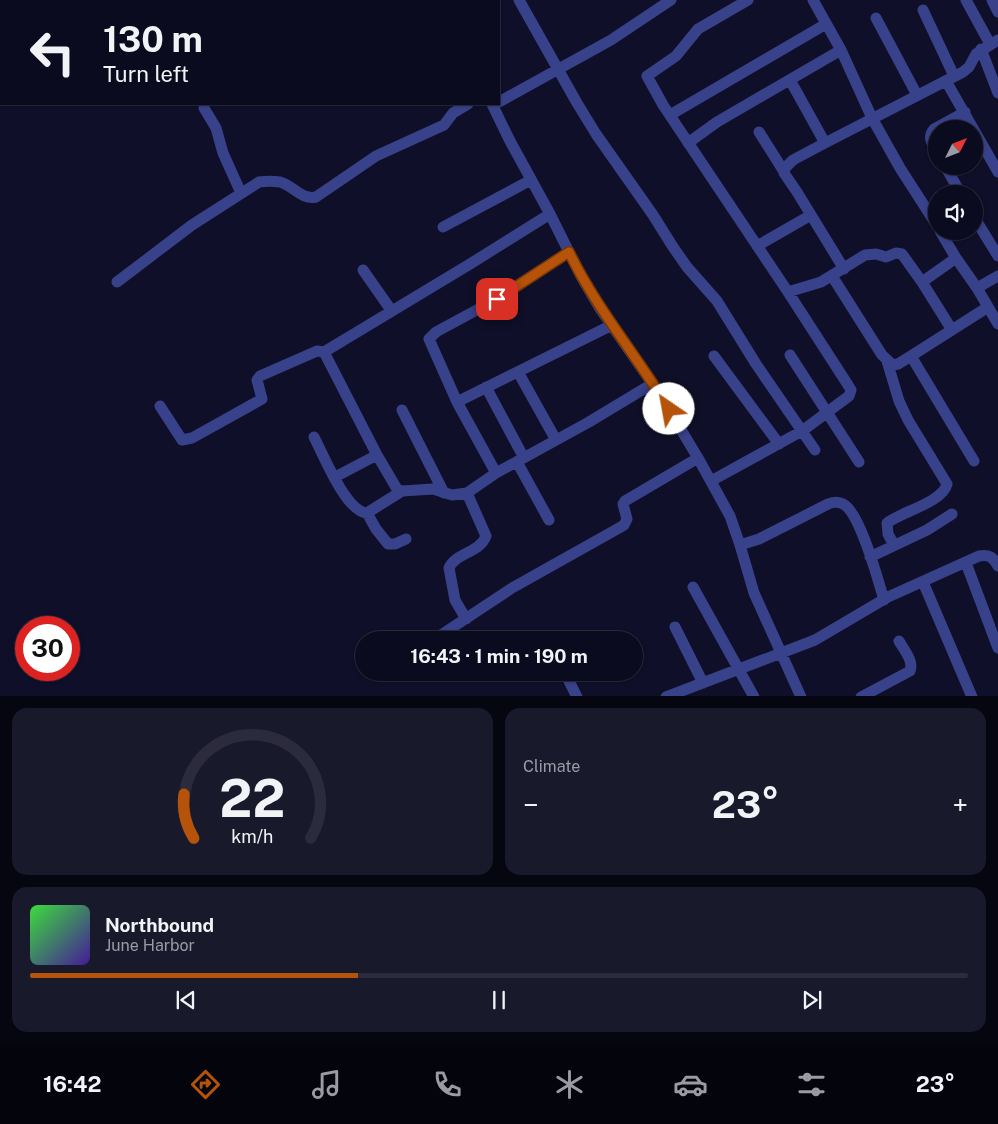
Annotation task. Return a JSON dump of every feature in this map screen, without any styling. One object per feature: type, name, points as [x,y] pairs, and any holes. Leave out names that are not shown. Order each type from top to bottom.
[{"type":"street","points":[[520,0],[596,134],[687,267],[717,301],[756,364],[815,450]]},
{"type":"street","points":[[500,101],[611,40],[671,0]]},
{"type":"street","points":[[711,481],[802,431],[849,396],[850,390],[788,292],[688,143],[647,76],[676,56],[698,29],[748,0]]},
{"type":"street","points":[[813,0],[841,50],[872,118],[900,168],[928,212]]},
{"type":"street","points":[[966,0],[990,44],[998,93]]},
{"type":"street","points":[[992,0],[998,12]]},
{"type":"street","points":[[923,10],[965,112],[998,172]]},
{"type":"street","points":[[876,18],[917,96]]},
{"type":"street","points":[[670,115],[826,24]]},
{"type":"street","points":[[784,170],[793,160],[950,79],[970,66],[974,57],[990,44]]},
{"type":"street","points":[[688,143],[717,122],[841,50]]},
{"type":"street","points":[[790,80],[825,143]]},
{"type":"street","points":[[117,282],[192,225],[259,182],[281,182],[310,198],[316,197],[376,156],[444,124],[456,110],[466,105]]},
{"type":"street","points":[[495,105],[510,141],[582,278],[659,393],[730,516],[754,593],[801,696]]},
{"type":"street","points":[[204,108],[216,128],[223,153],[241,193]]},
{"type":"street","points":[[951,120],[965,112]]},
{"type":"street","points":[[759,132],[844,269]]},
{"type":"street","points":[[443,227],[532,180]]},
{"type":"street","points":[[160,406],[179,437],[185,440],[260,401],[263,396],[257,380],[260,376],[317,352],[324,352],[550,214]]},
{"type":"street","points":[[757,246],[811,215]]},
{"type":"street","points":[[983,232],[998,256]]},
{"type":"street","points":[[945,240],[998,323]]},
{"type":"street","points":[[496,473],[457,402],[429,339],[436,332],[497,299],[569,252]]},
{"type":"street","points":[[788,292],[821,282],[856,260],[870,254],[886,257],[899,252],[905,257],[922,282],[952,330]]},
{"type":"street","points":[[922,282],[956,258]]},
{"type":"street","points":[[363,270],[391,310]]},
{"type":"street","points":[[832,276],[888,362],[899,400],[908,420],[947,484],[945,490],[931,500],[887,523],[888,534],[894,545]]},
{"type":"street","points":[[977,288],[998,276]]},
{"type":"street","points":[[888,362],[892,365],[898,364],[988,306]]},
{"type":"street","points":[[457,402],[612,325]]},
{"type":"street","points":[[324,352],[377,455],[397,489],[402,492]]},
{"type":"street","points":[[790,355],[859,462]]},
{"type":"street","points":[[714,356],[779,444]]},
{"type":"street","points":[[911,356],[974,461]]},
{"type":"street","points":[[518,372],[556,440]]},
{"type":"street","points":[[314,437],[334,476],[352,505],[362,512],[367,512],[402,492],[433,489],[452,495],[466,493],[496,473],[589,422],[652,384]]},
{"type":"street","points":[[486,388],[549,520]]},
{"type":"street","points":[[402,410],[444,493]]},
{"type":"street","points":[[334,476],[377,455]]},
{"type":"street","points":[[447,631],[535,574],[624,525],[627,519],[623,504],[625,501],[698,458]]},
{"type":"street","points":[[466,493],[486,536],[479,546],[454,560],[449,568],[456,600],[466,619]]},
{"type":"street","points":[[740,545],[760,539],[828,504],[840,502],[848,508],[859,524],[884,600]]},
{"type":"street","points":[[367,512],[376,529],[388,544],[395,544],[406,539]]},
{"type":"street","points":[[870,556],[927,530],[952,514]]},
{"type":"street","points":[[666,696],[739,670],[814,640],[884,600],[986,554],[993,557],[998,566]]},
{"type":"street","points":[[966,562],[998,648]]},
{"type":"street","points":[[923,582],[972,696]]},
{"type":"street","points":[[693,587],[754,696]]},
{"type":"street","points":[[674,627],[704,683]]},
{"type":"street","points":[[861,696],[910,671],[912,666],[900,642]]},
{"type":"street","points":[[569,681],[577,696]]},
{"type":"route","points":[[497,299],[569,252],[599,307],[669,409]]}]
